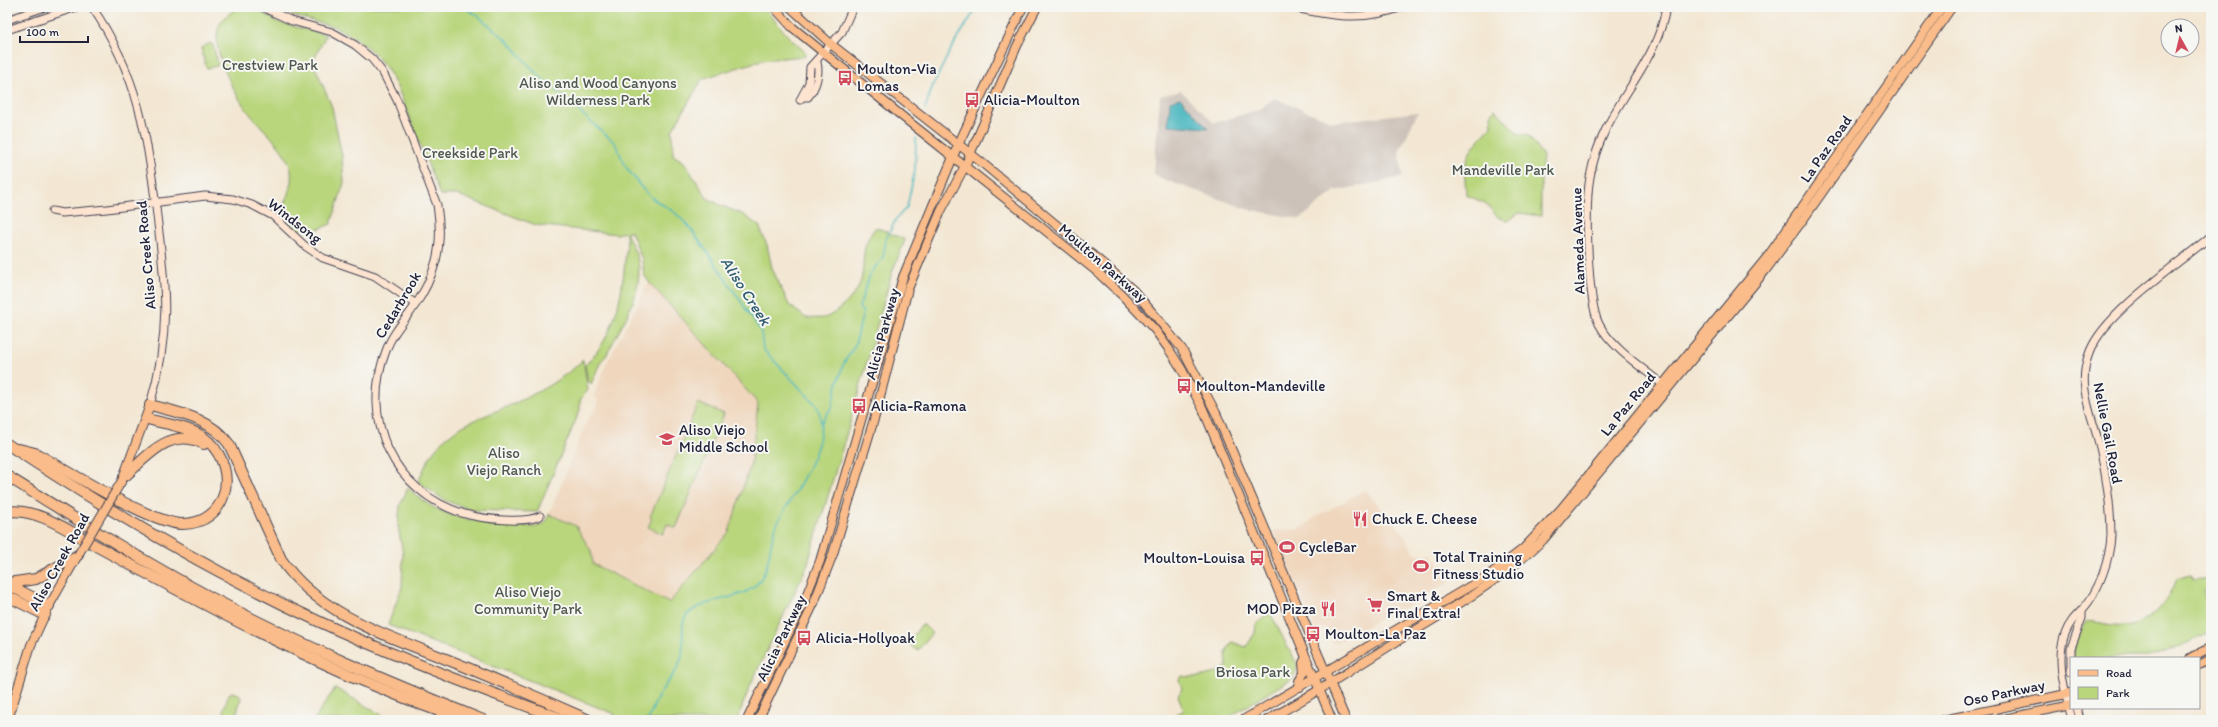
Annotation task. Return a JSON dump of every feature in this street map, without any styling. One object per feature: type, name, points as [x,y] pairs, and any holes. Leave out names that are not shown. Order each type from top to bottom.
[{"type":"highway","points":[[150,405],[197,418],[222,434],[229,444],[281,559],[297,580],[307,590],[361,624],[589,720]]},
{"type":"highway","points":[[9,445],[35,453],[138,509],[169,522],[183,524],[204,518],[217,508],[225,492],[227,476],[224,465],[210,442],[195,432],[147,418]]},
{"type":"highway","points":[[124,476],[154,449],[175,438],[198,440],[215,450]]},
{"type":"highway","points":[[9,445],[192,556],[261,593],[391,653],[565,720]]},
{"type":"highway","points":[[7,476],[116,543],[212,598],[321,652],[483,720]]},
{"type":"highway","points":[[7,512],[22,510],[51,522],[163,584],[274,641],[383,690],[464,720]]},
{"type":"highway","points":[[8,582],[36,579],[78,555]]},
{"type":"highway","points":[[8,582],[11,586],[47,610]]},
{"type":"highway","points":[[7,596],[47,610]]},
{"type":"main road","name":"Moulton Parkway","points":[[774,7],[788,22],[953,158],[1095,270],[1140,313],[1168,348],[1183,371],[1203,409],[1332,720]]},
{"type":"main road","name":"Moulton Parkway","points":[[790,7],[832,45],[981,162],[1120,278],[1146,304],[1182,350],[1216,413],[1324,672],[1346,720]]},
{"type":"main road","name":"Alicia Parkway","points":[[747,720],[805,599],[820,561],[847,473],[903,277],[958,145],[1023,7]]},
{"type":"main road","name":"Alicia Parkway","points":[[758,720],[819,591],[842,527],[908,289],[938,218],[965,166],[1037,7]]},
{"type":"main road","name":"La Paz Road","points":[[1267,720],[1330,684],[1481,590],[1526,557],[1557,526],[1784,234],[1942,7]]},
{"type":"main road","name":"La Paz Road","points":[[1243,720],[1488,575],[1523,549],[1561,509],[1765,271],[1801,223],[1952,7]]},
{"type":"main road","points":[[978,135],[977,146],[981,162]]},
{"type":"main road","points":[[874,379],[883,382]]},
{"type":"main road","name":"Aliso Creek Road","points":[[8,720],[23,666],[47,610],[124,476],[147,418],[150,405]]},
{"type":"main road","points":[[820,561],[826,558],[834,531],[842,527],[838,519],[847,484],[847,473]]},
{"type":"main road","points":[[2192,657],[2211,647]]},
{"type":"main road","points":[[1300,687],[1299,681],[1304,673],[1303,663],[1306,656]]},
{"type":"main road","points":[[2200,664],[2211,659]]},
{"type":"main road","name":"Oso Parkway","points":[[1943,720],[2069,693]]},
{"type":"main road","name":"Oso Parkway","points":[[1999,720],[2070,706]]},
{"type":"street","points":[[7,26],[10,19],[45,7]]},
{"type":"street","points":[[7,30],[77,7]]},
{"type":"street","name":"Aliso Creek Road","points":[[92,7],[115,44],[136,98],[147,140],[165,275],[166,315],[159,374],[150,405]]},
{"type":"street","name":"Cedarbrook","points":[[262,7],[292,21],[332,32],[355,45],[372,59],[384,72],[397,100],[431,185],[440,223],[440,243],[436,262],[430,280],[386,350],[377,389],[381,431],[398,469],[424,494],[442,505],[459,512],[494,518],[534,519],[540,516]]},
{"type":"street","points":[[801,98],[809,83],[810,67],[817,62],[832,45],[846,25],[853,7]]},
{"type":"street","points":[[1291,7],[1342,17],[1369,16],[1402,7]]},
{"type":"street","name":"Alameda Avenue","points":[[1665,387],[1611,341],[1599,324],[1591,288],[1588,196],[1590,178],[1597,148],[1605,130],[1651,52],[1661,31],[1666,7]]},
{"type":"street","name":"Windsong","points":[[52,211],[62,213],[205,196],[226,198],[252,205],[273,216],[305,246],[323,258],[375,276],[416,304]]},
{"type":"street","name":"Nellie Gail Road","points":[[2069,693],[2062,668],[2065,635],[2077,614],[2082,610],[2100,581],[2106,565],[2111,534],[2102,456],[2089,415],[2084,390],[2085,364],[2096,339],[2115,316],[2211,236]]},
{"type":"street","name":"Nellie Gail Road","points":[[2071,657],[2071,648],[2082,618],[2082,610]]},
{"type":"street","name":"Nellie Gail Road","points":[[2072,709],[2072,720]]},
{"type":"street","name":"Nellie Gail Road","points":[[2074,709],[2080,720]]},
{"type":"shaded area","points":[[1181,91],[1214,123],[1260,109],[1274,98],[1333,122],[1418,112],[1399,152],[1403,177],[1335,191],[1300,219],[1247,209],[1163,179],[1154,174],[1160,96]]},
{"type":"shaded area","name":"Aliso Viejo Middle School","points":[[649,282],[758,403],[751,463],[729,532],[669,603],[593,564],[591,551],[576,526],[549,514],[587,421],[598,405],[597,399],[594,395],[607,363]]},
{"type":"shaded area","points":[[1365,490],[1399,528],[1415,553],[1423,556],[1431,552],[1450,582],[1401,610],[1393,612],[1336,643],[1332,642],[1325,627],[1316,631],[1273,531],[1300,529],[1315,518]]},
{"type":"green space","name":"Crestview Park","points":[[238,7],[253,7],[278,22],[326,35],[313,62],[332,107],[342,156],[344,183],[331,224],[316,230],[298,230],[280,214],[291,182],[291,170],[288,162],[278,145],[246,109],[235,92],[224,69],[218,46],[217,35],[219,26],[225,18]]},
{"type":"green space","name":"Aliso and Wood Canyons Wilderness Park","points":[[273,7],[764,7],[787,35],[807,54],[805,56],[762,60],[702,79],[672,131],[673,155],[684,162],[707,198],[744,215],[759,226],[767,245],[772,268],[789,305],[806,318],[827,317],[844,305],[854,294],[858,288],[862,276],[866,245],[876,227],[905,240],[892,272],[852,416],[807,566],[750,686],[737,720],[613,720],[615,714],[388,625],[402,587],[403,554],[398,526],[400,505],[408,488],[437,509],[452,515],[482,522],[533,527],[544,524],[549,514],[576,526],[591,551],[593,564],[669,603],[729,532],[751,463],[758,403],[649,282],[644,275],[642,259],[631,231],[626,232],[638,261],[638,286],[630,310],[606,356],[601,361],[591,384],[588,381],[585,365],[603,343],[615,317],[624,274],[626,246],[625,232],[617,234],[536,225],[458,195],[440,195],[399,91],[388,70],[376,55],[357,39],[335,27],[295,16]]},
{"type":"green space","points":[[210,43],[213,45],[218,64],[217,66],[208,68],[206,67],[201,48]]},
{"type":"green space","name":"Mandeville Park","points":[[1495,109],[1517,133],[1528,135],[1543,156],[1541,177],[1541,216],[1519,213],[1508,221],[1498,217],[1485,203],[1466,195],[1465,173],[1468,157],[1474,146],[1492,126],[1491,115]]},
{"type":"green space","name":"Aliso Viejo Ranch","points":[[583,360],[588,390],[580,400],[580,410],[537,512],[472,510],[446,501],[418,482],[434,451],[454,432],[473,421],[541,390],[559,379]]},
{"type":"green space","points":[[698,403],[724,414],[676,528],[667,524],[663,534],[648,527],[652,518],[650,517]]},
{"type":"green space","points":[[2189,575],[2192,580],[2211,578],[2211,587],[2204,591],[2207,606],[2211,607],[2211,633],[2163,653],[2147,657],[2073,657],[2076,642],[2085,623],[2092,622],[2112,626],[2124,626],[2145,620],[2161,607],[2167,599],[2177,579]]},
{"type":"green space","name":"Briosa Park","points":[[1270,613],[1298,666],[1293,678],[1224,720],[1166,720],[1184,710],[1178,696],[1182,689],[1179,680],[1182,676],[1205,676],[1227,667],[1226,652],[1232,642],[1246,647],[1255,633],[1256,624]]},
{"type":"green space","points":[[921,625],[924,625],[932,633],[919,649],[916,650],[910,645],[909,642]]},
{"type":"green space","points":[[335,688],[390,720],[314,720]]},
{"type":"green space","points":[[232,692],[239,694],[241,698],[236,716],[232,717],[225,715],[223,711],[229,694]]},
{"type":"water","points":[[1180,98],[1208,128],[1168,125],[1170,101]]},
{"type":"waterway","name":"Aliso Creek","points":[[463,7],[477,15],[508,41],[535,72],[615,143],[626,167],[641,187],[652,198],[674,212],[687,224],[761,331],[763,349],[817,406],[821,420],[820,435],[816,451],[802,481],[778,522],[772,539],[767,564],[760,580],[754,587],[747,591],[705,604],[688,613],[683,623],[683,652],[680,662],[655,702],[648,720]]},
{"type":"waterway","points":[[925,109],[933,85],[951,49],[977,7]]},
{"type":"waterway","points":[[821,423],[832,407],[837,384],[844,363],[855,345],[863,313],[859,307],[871,272],[883,258],[886,239],[896,219],[907,207],[915,170],[916,138]]},
{"type":"place","name":"Moulton-Via Lomas","points":[[845,78]]},
{"type":"place","name":"Alicia-Moulton","points":[[972,100]]},
{"type":"place","name":"Moulton-Mandeville","points":[[1184,386]]},
{"type":"place","name":"Alicia-Ramona","points":[[859,406]]},
{"type":"place","name":"Aliso Viejo Middle School","points":[[667,439]]},
{"type":"place","name":"Chuck E. Cheese","points":[[1360,519]]},
{"type":"place","name":"CycleBar","points":[[1287,547]]},
{"type":"place","name":"Moulton-Louisa","points":[[1257,558]]},
{"type":"place","name":"Total Training Fitness Studio","points":[[1421,566]]},
{"type":"place","name":"Smart & Final Extra!","points":[[1375,605]]},
{"type":"place","name":"MOD Pizza","points":[[1328,609]]},
{"type":"place","name":"Moulton-La Paz","points":[[1313,634]]},
{"type":"place","name":"Alicia-Hollyoak","points":[[804,638]]},
{"type":"park label","name":"Creekside Park","points":[[470,153]]},
{"type":"park label","name":"Aliso Viejo Community Park","points":[[528,600]]}]
